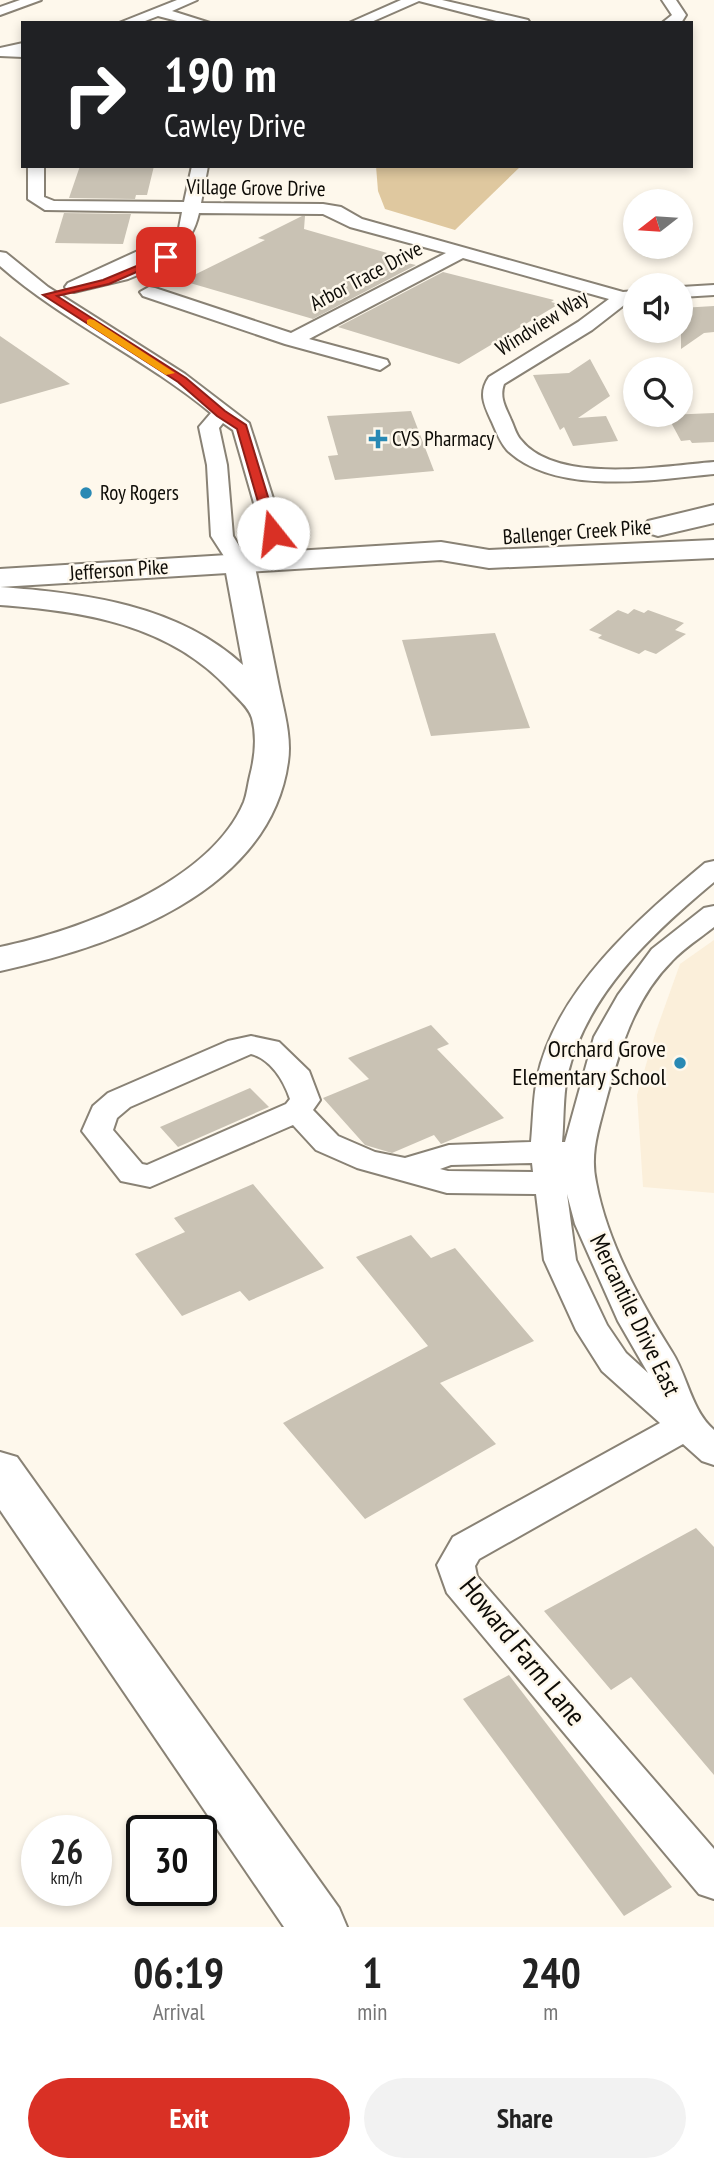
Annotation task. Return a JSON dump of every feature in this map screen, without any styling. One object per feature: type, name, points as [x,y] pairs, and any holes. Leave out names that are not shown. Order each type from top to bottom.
[{"type":"main road","points":[[658,527],[714,514]]},
{"type":"main road","name":"Ballenger Creek Pike","points":[[442,551],[477,538],[714,524]]},
{"type":"main road","name":"Ballenger Creek Pike","points":[[239,562],[442,551],[489,559],[714,549]]},
{"type":"main road","name":"Jefferson Pike","points":[[0,578],[239,562]]},
{"type":"main road","points":[[0,959],[70,940],[131,918],[176,892],[215,863],[244,833],[262,801],[271,762],[268,713],[239,562]]},
{"type":"main road","points":[[0,596],[69,602],[111,611],[182,638],[223,665],[268,713]]},
{"type":"main road","points":[[0,1471],[318,1927]]},
{"type":"street","points":[[0,11],[34,0]]},
{"type":"street","points":[[361,21],[413,0]]},
{"type":"street","points":[[425,0],[514,21]]},
{"type":"street","points":[[669,0],[679,15],[672,21]]},
{"type":"street","points":[[131,21],[160,6],[185,2]]},
{"type":"street","points":[[160,6],[198,21]]},
{"type":"street","points":[[0,52],[21,47]]},
{"type":"street","points":[[0,52],[21,53]]},
{"type":"street","name":"Village Grove Drive","points":[[36,168],[36,199],[51,206],[191,210],[323,209],[342,214],[356,223],[461,253],[623,294]]},
{"type":"street","points":[[48,295],[74,287],[135,259],[165,250],[179,240],[187,228],[200,168]]},
{"type":"street","name":"Arbor Trace Drive","points":[[292,340],[461,253]]},
{"type":"street","points":[[0,257],[48,295],[182,380],[221,414],[242,427],[273,533],[239,562],[222,536],[216,465],[209,427],[221,414]]},
{"type":"street","points":[[693,291],[714,290]]},
{"type":"street","name":"Arbor Trace Drive","points":[[149,292],[292,340],[380,364]]},
{"type":"street","name":"Windview Way","points":[[623,300],[494,383],[492,399],[511,441],[526,455],[542,463],[585,474],[620,476],[714,468]]},
{"type":"street","name":"Mercantile Drive East","points":[[687,1425],[662,1364],[635,1321],[591,1224],[545,1152],[552,1078],[565,1040],[584,1004],[606,972],[650,922],[714,869]]},
{"type":"street","name":"Mercantile Drive East","points":[[714,914],[662,955],[632,995],[609,1037],[577,1152],[565,1184],[560,1260],[593,1330],[614,1362],[714,1451]]},
{"type":"street","points":[[251,1045],[269,1049],[298,1078],[305,1100],[297,1111],[150,1176],[132,1172],[97,1131],[104,1113],[119,1100],[251,1045]]},
{"type":"street","points":[[297,1111],[327,1143],[368,1161],[447,1182],[565,1184]]},
{"type":"street","points":[[406,1169],[449,1155],[577,1152]]},
{"type":"street","name":"Howard Farm Lane","points":[[687,1425],[466,1548],[456,1565],[460,1583],[714,1880]]},
{"type":"shaded area","points":[[376,168],[519,168],[455,230],[385,209],[378,191]]},
{"type":"shaded area","name":"Orchard Grove Elementary School","points":[[714,940],[714,1193],[643,1187],[637,1095],[680,964]]},
{"type":"building","points":[[79,168],[154,168],[147,195],[136,195],[135,199],[69,198]]},
{"type":"building","points":[[64,213],[131,214],[123,244],[55,243]]},
{"type":"building","points":[[305,216],[304,229],[401,257],[394,260],[416,265],[313,319],[190,283],[195,280],[188,278],[265,240],[258,238]]},
{"type":"building","points":[[443,272],[554,300],[551,302],[559,304],[459,364],[338,327]]},
{"type":"building","points":[[714,306],[714,332],[704,333],[693,341],[693,307]]},
{"type":"building","points":[[0,336],[70,384],[0,404]]},
{"type":"building","points":[[590,359],[610,396],[578,418],[606,416],[618,441],[573,446],[564,427],[560,430],[533,375],[569,373]]},
{"type":"building","name":"CVS Pharmacy","points":[[411,411],[434,471],[335,480],[328,456],[338,455],[327,416]]},
{"type":"building","points":[[714,413],[714,442],[681,441],[673,427],[693,427],[693,414]]},
{"type":"building","points":[[634,609],[644,613],[648,610],[684,623],[675,630],[686,634],[656,654],[645,650],[639,654],[598,638],[602,635],[589,630],[618,610],[628,614]]},
{"type":"building","points":[[495,633],[530,728],[431,736],[402,640]]},
{"type":"building","points":[[431,1025],[449,1044],[437,1049],[504,1118],[441,1144],[434,1135],[392,1153],[365,1145],[323,1098],[369,1079],[348,1058]]},
{"type":"building","points":[[250,1088],[269,1107],[178,1147],[160,1127]]},
{"type":"building","points":[[253,1184],[324,1268],[249,1301],[240,1291],[182,1316],[135,1254],[185,1232],[174,1218]]},
{"type":"building","points":[[411,1235],[431,1258],[455,1248],[534,1341],[440,1383],[496,1444],[365,1519],[283,1423],[428,1346],[356,1257]]},
{"type":"building","points":[[696,1528],[714,1547],[714,1775],[631,1677],[611,1690],[544,1611]]},
{"type":"building","points":[[509,1675],[672,1887],[624,1916],[463,1699]]},
{"type":"slow traffic","points":[[90,322],[170,373]]},
{"type":"place","name":"CVS Pharmacy","points":[[378,439]]},
{"type":"place","name":"Roy Rogers","points":[[86,493]]},
{"type":"place","name":"Orchard Grove Elementary School","points":[[680,1063]]},
{"type":"route","points":[[166,257],[106,282],[74,287],[48,295],[182,380],[221,414],[242,427],[273,533]]}]
